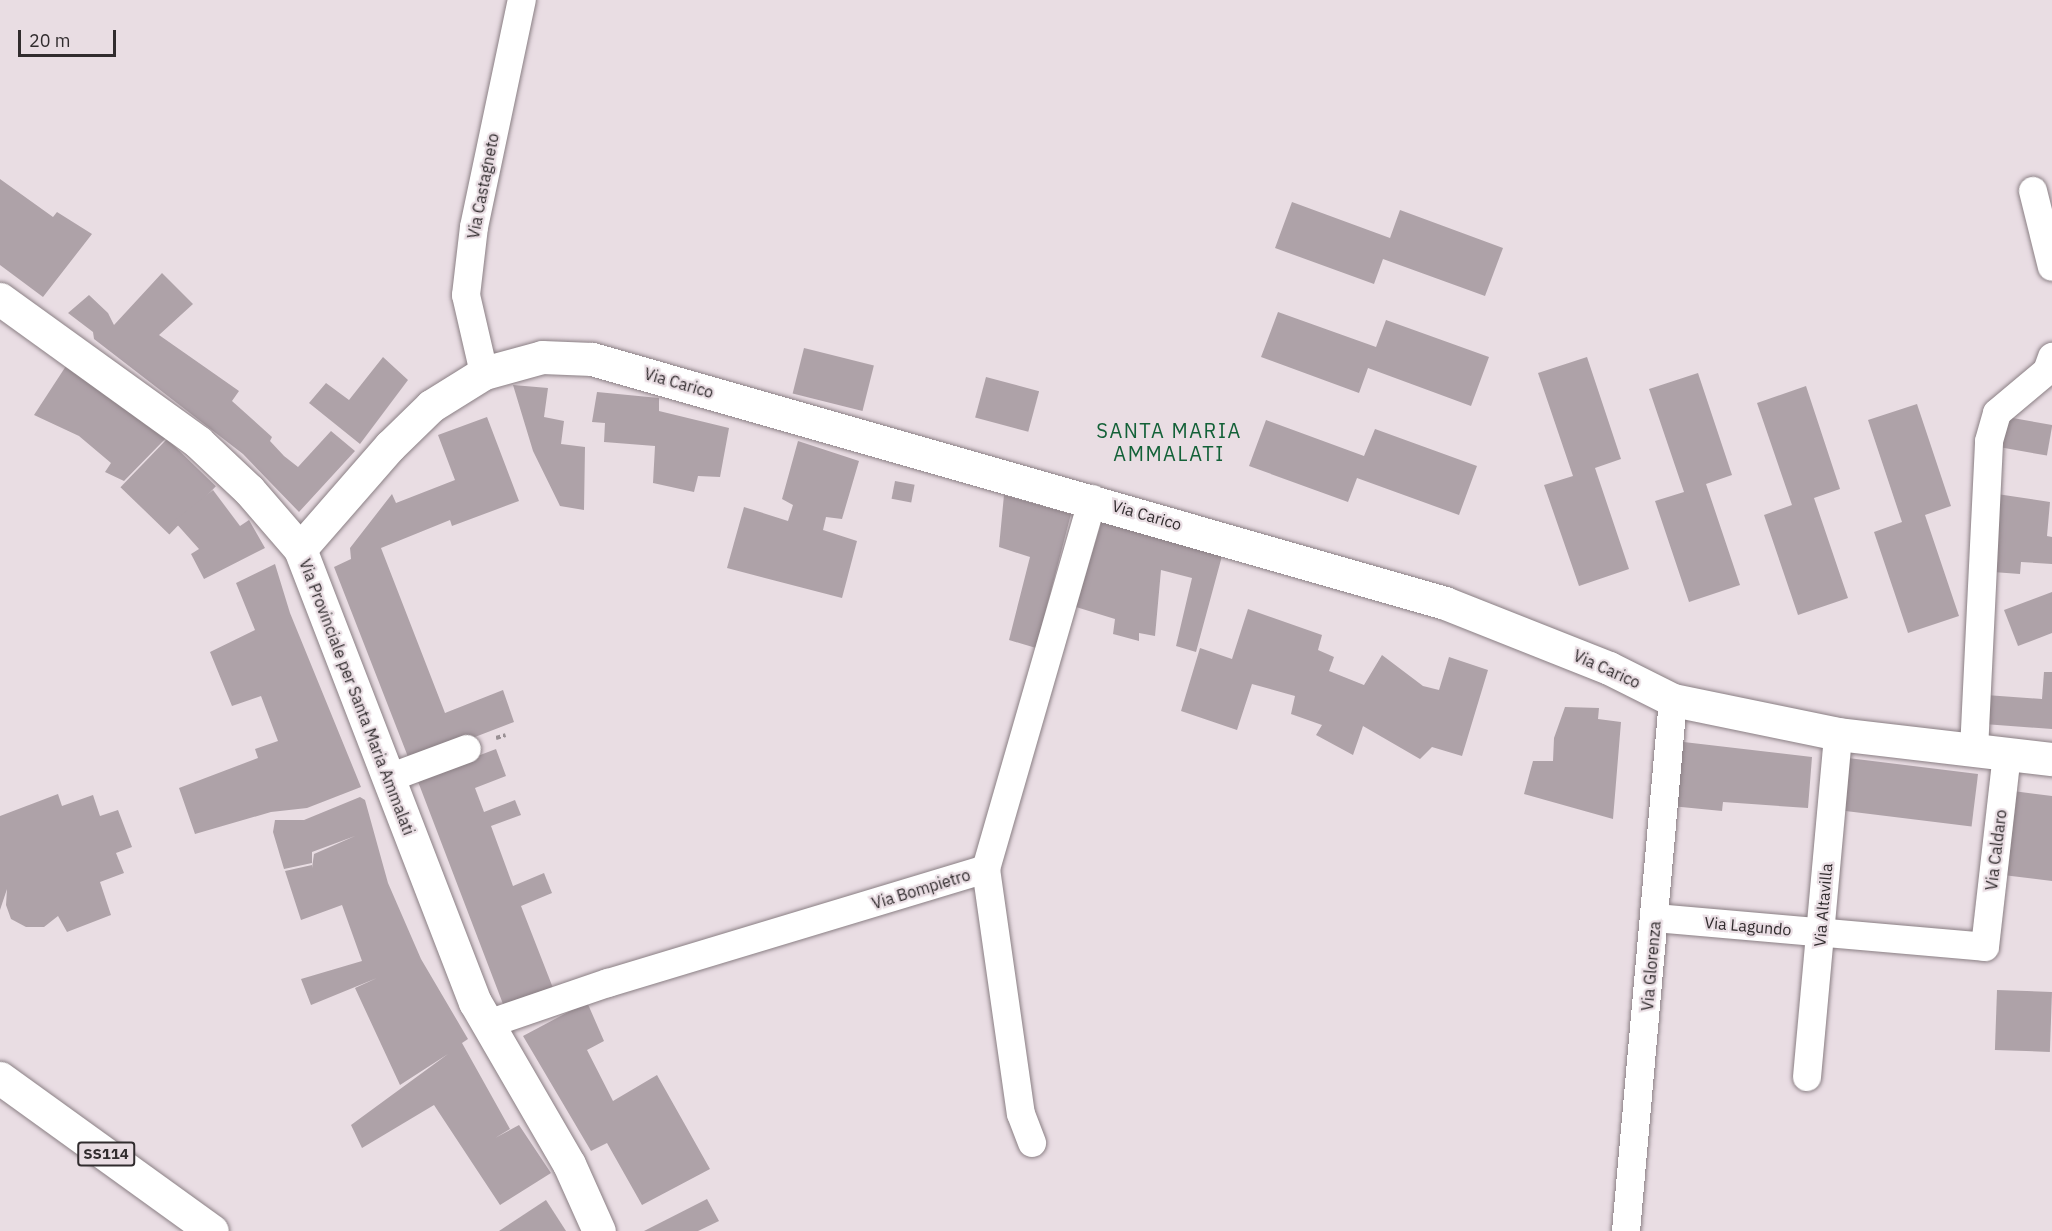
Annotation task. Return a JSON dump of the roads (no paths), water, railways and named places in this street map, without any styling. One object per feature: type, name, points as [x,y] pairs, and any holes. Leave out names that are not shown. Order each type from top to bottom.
[{"type":"street","name":"Via Castagneto","points":[[484,373],[466,295],[474,227],[522,0]]},
{"type":"street","points":[[2033,191],[2052,267]]},
{"type":"street","name":"Via Provinciale per Santa Maria Ammalati","points":[[0,299],[198,442],[249,490],[300,549],[475,1002],[569,1164]]},
{"type":"street","name":"Via Carico","points":[[300,549],[390,446],[431,406],[484,373],[542,357],[592,359],[1093,499],[1445,603],[1609,668],[1673,700],[1838,734],[2052,759]]},
{"type":"street","points":[[1974,750],[1989,441],[1996,413],[2047,371],[2052,357]]},
{"type":"street","name":"Via Bompietro","points":[[488,1024],[608,983],[986,869],[1093,499]]},
{"type":"street","name":"Via Glorenza","points":[[1626,1231],[1673,700]]},
{"type":"street","name":"Via Altavilla","points":[[1807,1077],[1838,734]]},
{"type":"street","points":[[389,778],[467,749]]},
{"type":"street","name":"Via Caldaro","points":[[1985,947],[2007,753]]},
{"type":"street","points":[[986,869],[1021,1114],[1032,1143]]},
{"type":"street","name":"Via Lagundo","points":[[1655,918],[1985,947]]},
{"type":"street","name":"SS114","points":[[0,1078],[212,1231]]},
{"type":"street","name":"SS114","points":[[0,1096],[175,1231]]},
{"type":"street","points":[[569,1164],[599,1231]]},
{"type":"street","points":[[569,1164],[619,1231]]},
{"type":"district","name":"SANTA MARIA AMMALATI","points":[[1169,442]]}]
